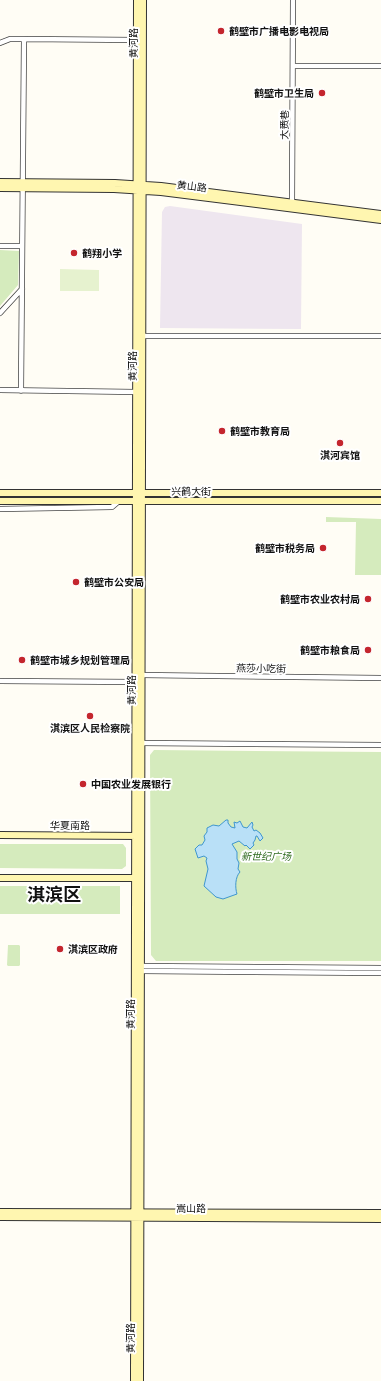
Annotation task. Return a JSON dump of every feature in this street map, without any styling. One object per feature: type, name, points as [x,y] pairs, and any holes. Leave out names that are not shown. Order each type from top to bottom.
[{"type":"main road","name":"黄河路","points":[[137,0],[142,336],[139,493],[141,675],[138,742]]},
{"type":"main road","name":"黄河路","points":[[139,493],[136,392],[143,0]]},
{"type":"main road","name":"黄山路","points":[[0,182],[23,185],[140,188],[292,203],[381,214]]},
{"type":"main road","name":"黄山路","points":[[0,188],[23,185]]},
{"type":"main road","name":"黄山路","points":[[140,188],[381,220]]},
{"type":"main road","name":"兴鹤大街","points":[[0,493],[381,493]]},
{"type":"main road","name":"兴鹤大街","points":[[0,500],[381,501]]},
{"type":"main road","name":"黄河路","points":[[139,501],[136,682],[138,742],[137,1215],[140,1381]]},
{"type":"main road","name":"华夏南路","points":[[0,835],[138,836]]},
{"type":"main road","points":[[0,878],[138,878]]},
{"type":"main road","name":"黄河路","points":[[134,1381],[141,968],[138,878]]},
{"type":"main road","name":"嵩山路","points":[[0,1212],[381,1219]]},
{"type":"main road","name":"嵩山路","points":[[0,1217],[381,1213]]},
{"type":"street","name":"大赉巷","points":[[292,203],[293,0]]},
{"type":"street","points":[[0,43],[10,39],[137,40]]},
{"type":"street","points":[[21,391],[24,40]]},
{"type":"street","points":[[293,66],[381,66]]},
{"type":"street","points":[[0,246],[22,246]]},
{"type":"street","points":[[0,313],[22,289]]},
{"type":"street","points":[[142,336],[381,336]]},
{"type":"street","points":[[0,390],[136,392]]},
{"type":"street","points":[[0,508],[112,508],[119,501]]},
{"type":"street","name":"燕莎小吃街","points":[[141,675],[381,678]]},
{"type":"street","points":[[0,681],[136,682]]},
{"type":"street","points":[[138,742],[381,745]]},
{"type":"street","points":[[141,968],[381,968]]},
{"type":"street","points":[[141,968],[381,973]]},
{"type":"shaded area","points":[[170,206],[302,224],[301,329],[160,328],[162,212],[165,207]]},
{"type":"green space","points":[[0,250],[19,251],[18,285],[0,306]]},
{"type":"green space","points":[[60,269],[99,270],[99,291],[60,291]]},
{"type":"green space","points":[[326,517],[381,519],[381,575],[355,575],[356,522],[326,522]]},
{"type":"green space","name":"新世纪广场","points":[[154,750],[381,752],[381,961],[156,961],[151,955],[150,755]]},
{"type":"green space","points":[[0,844],[123,844],[126,848],[126,866],[122,869],[0,868]]},
{"type":"green space","points":[[0,886],[120,886],[120,914],[0,914]]},
{"type":"green space","points":[[8,945],[20,946],[19,966],[7,965]]},
{"type":"water","points":[[228,820],[231,827],[235,828],[234,822],[237,823],[240,821],[243,827],[247,828],[252,822],[254,831],[256,830],[260,833],[263,838],[260,841],[256,836],[253,843],[254,845],[250,849],[239,841],[232,844],[237,852],[237,859],[239,863],[238,869],[240,872],[236,883],[237,894],[223,899],[216,897],[204,886],[208,869],[206,861],[207,858],[204,856],[198,858],[195,849],[199,845],[202,845],[205,840],[204,836],[207,832],[207,828],[213,825],[219,826]]},
{"type":"place","name":"鹤壁市广播电影电视局","points":[[221,31]]},
{"type":"place","name":"鹤壁市卫生局","points":[[322,93]]},
{"type":"place","name":"鹤翔小学","points":[[74,253]]},
{"type":"place","name":"鹤壁市教育局","points":[[222,431]]},
{"type":"place","name":"淇河宾馆","points":[[340,443]]},
{"type":"place","name":"鹤壁市税务局","points":[[323,548]]},
{"type":"place","name":"鹤壁市公安局","points":[[76,582]]},
{"type":"place","name":"鹤壁市农业农村局","points":[[368,599]]},
{"type":"place","name":"鹤壁市粮食局","points":[[368,650]]},
{"type":"place","name":"鹤壁市城乡规划管理局","points":[[22,660]]},
{"type":"place","name":"淇滨区人民检察院","points":[[90,716]]},
{"type":"place","name":"中国农业发展银行","points":[[83,784]]},
{"type":"place","name":"淇滨区政府","points":[[60,949]]},
{"type":"district","name":"淇滨区","points":[[54,895]]}]
